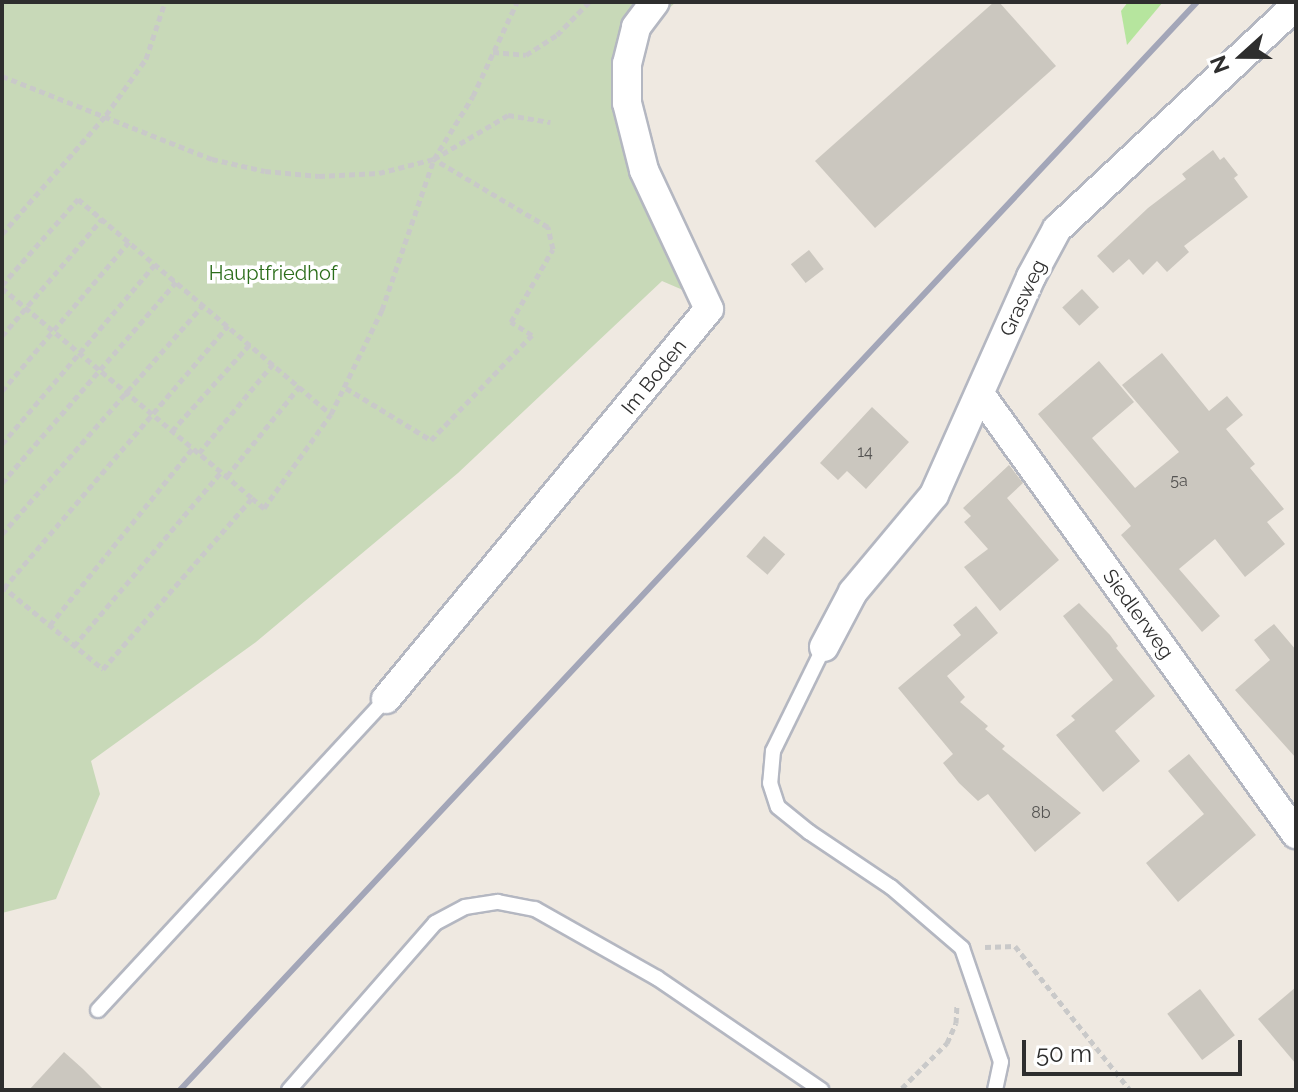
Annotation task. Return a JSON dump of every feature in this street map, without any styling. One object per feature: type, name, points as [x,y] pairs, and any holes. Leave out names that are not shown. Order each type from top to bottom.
[{"type":"street","name":"Im Boden","points":[[386,699],[709,309],[644,170],[627,103],[627,64],[636,27],[655,2]]},
{"type":"street","name":"Grasweg","points":[[824,647],[853,592],[934,495],[1031,277],[1057,229],[1296,5]]},
{"type":"street","name":"Siedlerweg","points":[[980,394],[1296,834]]},
{"type":"lane","points":[[824,647],[773,751],[770,783],[778,807],[809,832],[891,887],[962,948],[1001,1062],[995,1090]]},
{"type":"lane","points":[[98,1010],[386,699]]},
{"type":"lane","points":[[289,1090],[435,923],[465,907],[498,902],[535,909],[657,978],[821,1090]]},
{"type":"path","points":[[2,234],[106,115],[146,59],[165,2]]},
{"type":"path","points":[[331,414],[78,199],[2,286],[264,508],[331,414],[346,388],[382,310],[434,159],[473,96],[517,2]]},
{"type":"path","points":[[493,52],[526,55],[557,35],[589,2]]},
{"type":"path","points":[[2,76],[212,159],[265,171],[319,176],[379,173],[434,159],[508,115],[550,122]]},
{"type":"path","points":[[346,388],[431,440],[532,335],[511,322],[553,249],[548,227],[434,159]]},
{"type":"path","points":[[2,336],[102,219]]},
{"type":"path","points":[[2,391],[129,242]]},
{"type":"path","points":[[2,444],[155,264]]},
{"type":"path","points":[[2,483],[176,282]]},
{"type":"path","points":[[2,534],[203,305]]},
{"type":"path","points":[[228,326],[3,587],[103,669],[252,498]]},
{"type":"path","points":[[172,431],[250,344]]},
{"type":"path","points":[[199,453],[273,364]]},
{"type":"path","points":[[74,646],[300,386]]},
{"type":"path","points":[[50,625],[193,448]]},
{"type":"path","points":[[962,948],[1015,946],[1130,1090]]},
{"type":"path","points":[[902,1088],[947,1043],[956,1023],[958,995]]},
{"type":"green space","name":"Hauptfriedhof","points":[[2,2],[676,2],[648,27],[635,63],[646,146],[720,306],[662,281],[458,473],[256,642],[91,761],[100,794],[56,899],[2,913]]},
{"type":"green space","points":[[1128,2],[1163,2],[1127,45],[1121,11]]},
{"type":"building","points":[[994,2],[999,2],[1056,66],[875,228],[815,161]]},
{"type":"building","points":[[1213,150],[1220,160],[1224,157],[1238,175],[1234,178],[1248,197],[1184,246],[1189,252],[1167,272],[1157,261],[1143,275],[1129,259],[1113,273],[1097,256],[1148,208],[1186,179],[1182,174]]},
{"type":"building","points":[[809,250],[824,269],[806,283],[791,264]]},
{"type":"building","points":[[1082,289],[1099,307],[1079,326],[1062,307]]},
{"type":"building","points":[[1162,353],[1209,411],[1227,396],[1243,415],[1226,429],[1255,464],[1250,468],[1284,509],[1267,522],[1285,544],[1245,577],[1215,539],[1179,569],[1220,616],[1202,632],[1121,535],[1131,526],[1038,414],[1099,361],[1134,402],[1092,438],[1135,488],[1179,452],[1122,385]]},
{"type":"building","points":[[872,407],[909,442],[866,489],[847,471],[838,480],[820,463]]},
{"type":"building","points":[[1009,465],[1023,483],[1007,498],[1059,560],[1000,611],[964,567],[988,549],[964,522],[971,516],[963,508]]},
{"type":"building","points":[[764,536],[785,554],[767,575],[746,556]]},
{"type":"building","points":[[1079,603],[1110,635],[1118,646],[1116,648],[1155,696],[1115,731],[1140,761],[1103,792],[1056,735],[1075,720],[1071,716],[1113,680],[1063,616]]},
{"type":"building","points":[[976,606],[998,633],[947,676],[965,697],[960,702],[988,726],[985,729],[1005,746],[1002,749],[1081,813],[1035,852],[988,794],[978,801],[959,783],[943,763],[953,754],[898,688],[961,635],[953,625]]},
{"type":"building","points":[[1274,624],[1296,650],[1296,758],[1235,690],[1270,660],[1254,640]]},
{"type":"building","points":[[1189,754],[1256,835],[1178,902],[1146,863],[1204,814],[1168,771]]},
{"type":"building","points":[[1296,987],[1296,1064],[1258,1019]]},
{"type":"building","points":[[1200,989],[1235,1035],[1202,1060],[1167,1014]]},
{"type":"building","points":[[64,1052],[83,1069],[104,1090],[29,1090]]},
{"type":"railway","points":[[180,1090],[1197,2]]}]
